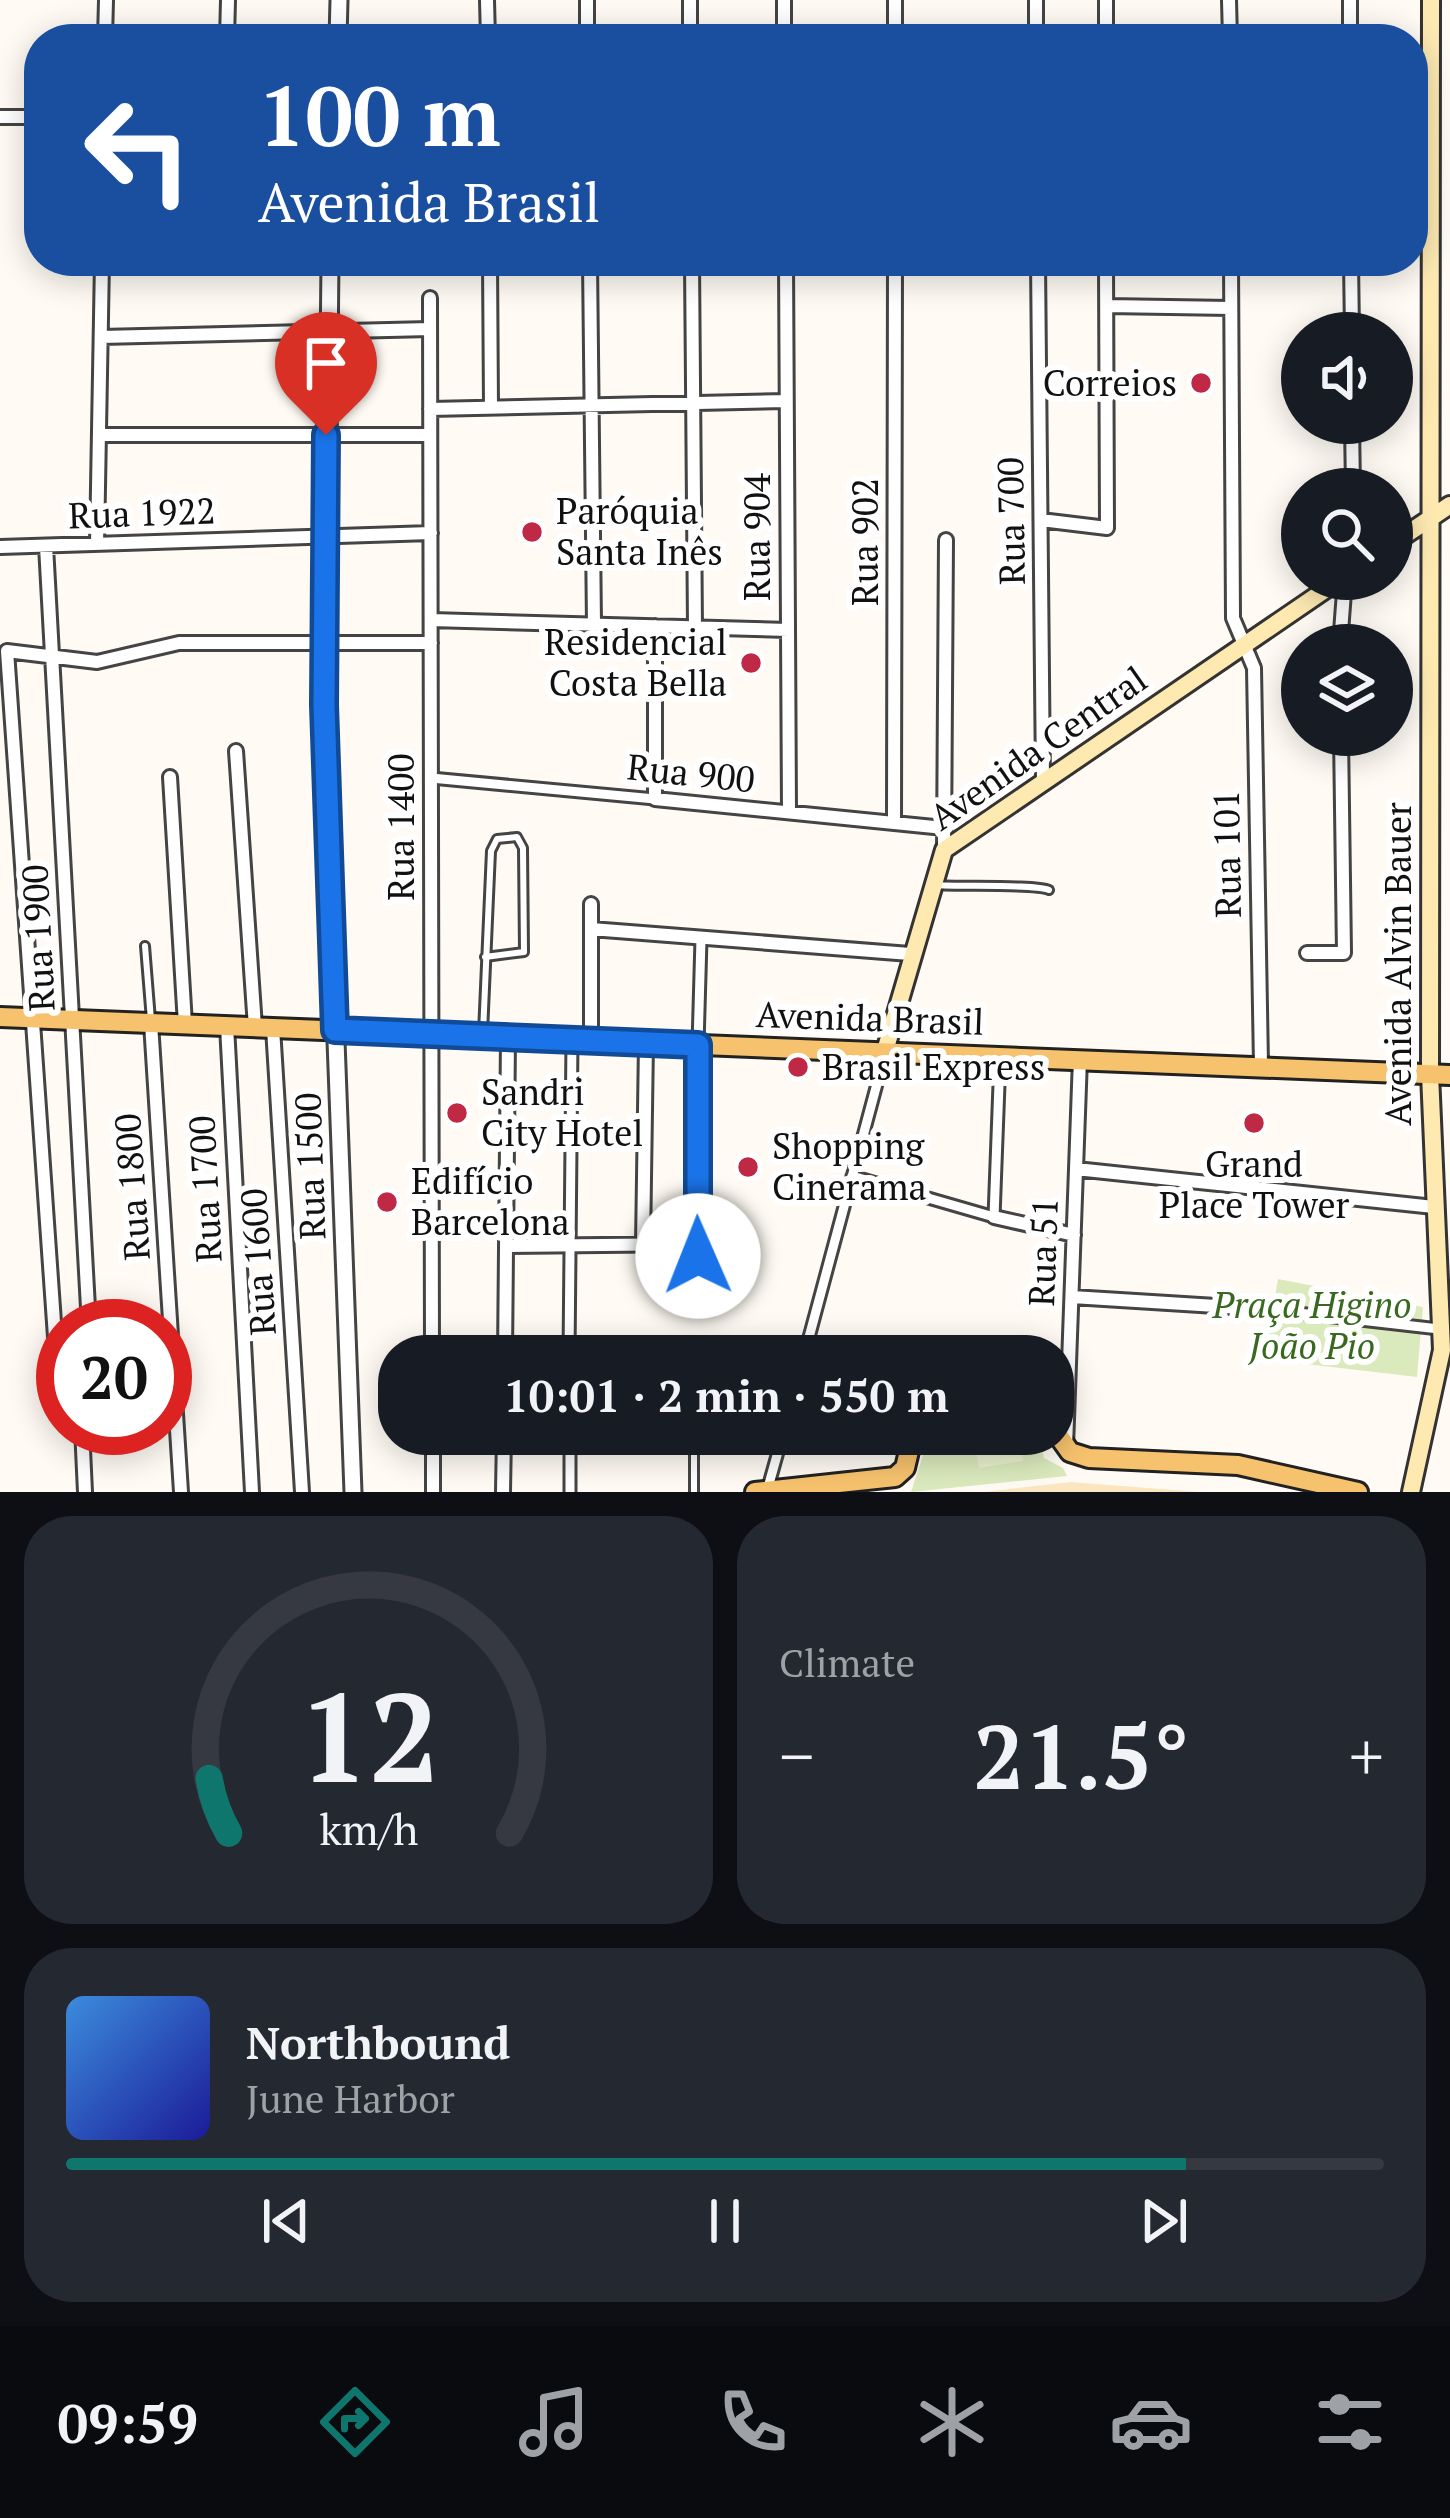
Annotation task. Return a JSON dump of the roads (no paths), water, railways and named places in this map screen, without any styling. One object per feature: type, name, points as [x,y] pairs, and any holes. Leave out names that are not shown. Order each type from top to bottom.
[{"type":"main road","name":"Avenida Alvin Bauer","points":[[1411,1492],[1436,1388],[1444,1330],[1434,1207],[1440,1074],[1431,518],[1431,0]]},
{"type":"main road","points":[[1413,530],[1450,505]]},
{"type":"main road","name":"Avenida Central","points":[[885,1051],[944,850],[1311,600]]},
{"type":"main road","name":"Avenida Brasil","points":[[0,1016],[1440,1074]]},
{"type":"main road","points":[[1074,1452],[1089,1459],[1238,1465],[1358,1492]]},
{"type":"main road","points":[[755,1492],[895,1477],[905,1468],[908,1455]]},
{"type":"street","points":[[98,544],[102,276]]},
{"type":"street","name":"Rua 1500","points":[[329,276],[324,643],[353,1492]]},
{"type":"street","points":[[490,276],[491,408]]},
{"type":"street","points":[[590,276],[594,625]]},
{"type":"street","points":[[692,276],[695,628]]},
{"type":"street","name":"Rua 904","points":[[785,276],[789,812]]},
{"type":"street","name":"Rua 902","points":[[894,823],[895,276]]},
{"type":"street","name":"Rua 700","points":[[1038,276],[1043,781]]},
{"type":"street","points":[[1041,520],[1107,527],[1106,276]]},
{"type":"street","name":"Rua 101","points":[[1231,276],[1233,618],[1254,668],[1261,1065]]},
{"type":"street","points":[[1351,276],[1352,312]]},
{"type":"street","name":"Rua 1400","points":[[430,298],[433,1335]]},
{"type":"street","points":[[1107,306],[1232,308]]},
{"type":"street","points":[[100,337],[430,329]]},
{"type":"street","points":[[430,409],[786,401]]},
{"type":"street","points":[[100,435],[430,435]]},
{"type":"street","name":"Rua 1922","points":[[0,547],[431,533]]},
{"type":"street","points":[[944,850],[946,540]]},
{"type":"street","name":"Rua 1900","points":[[46,546],[88,1299]]},
{"type":"street","points":[[431,620],[788,630]]},
{"type":"street","points":[[655,626],[655,800]]},
{"type":"street","points":[[53,1299],[7,651],[97,662],[179,643],[431,643]]},
{"type":"street","name":"Rua 1600","points":[[236,751],[302,1492]]},
{"type":"street","points":[[1307,952],[1344,953],[1341,756]]},
{"type":"street","points":[[170,777],[185,1024]]},
{"type":"street","name":"Rua 900","points":[[431,778],[944,828]]},
{"type":"street","points":[[569,1335],[569,1248],[591,904]]},
{"type":"street","points":[[591,929],[910,954]]},
{"type":"street","points":[[506,1246],[643,1245],[698,1250],[701,939]]},
{"type":"street","name":"Rua 1800","points":[[151,1023],[181,1492]]},
{"type":"street","name":"Rua 1700","points":[[227,1026],[252,1492]]},
{"type":"street","points":[[505,1335],[508,1038]]},
{"type":"street","points":[[643,1245],[646,1043]]},
{"type":"street","points":[[810,1335],[885,1051]]},
{"type":"street","points":[[994,1217],[1000,1055]]},
{"type":"street","name":"Rua 51","points":[[1071,1335],[1080,1058]]},
{"type":"street","points":[[1076,1169],[1434,1207]]},
{"type":"street","points":[[852,1176],[1074,1235]]},
{"type":"street","points":[[1072,1297],[1264,1309],[1444,1330]]},
{"type":"street","points":[[83,1455],[85,1492]]},
{"type":"street","points":[[433,1455],[433,1492]]},
{"type":"street","points":[[503,1492],[504,1455]]},
{"type":"street","points":[[570,1455],[570,1492]]},
{"type":"street","points":[[767,1491],[777,1455]]},
{"type":"lane","points":[[483,1036],[484,957],[493,843],[517,837],[523,848],[524,952],[520,957],[484,957]]},
{"type":"lane","points":[[931,884],[1000,890],[1038,885],[1048,890]]},
{"type":"lane","points":[[145,946],[151,1023]]},
{"type":"lane","points":[[694,1455],[694,1492]]},
{"type":"place","name":"Correios","points":[[1201,383]]},
{"type":"place","name":"Paróquia Santa Inês","points":[[532,532]]},
{"type":"place","name":"Residencial Costa Bella","points":[[751,663]]},
{"type":"place","name":"Brasil Express","points":[[798,1067]]},
{"type":"place","name":"Sandri City Hotel","points":[[457,1113]]},
{"type":"place","name":"Grand Place Tower","points":[[1254,1123]]},
{"type":"place","name":"Shopping Cinerama","points":[[748,1167]]},
{"type":"place","name":"Edifício Barcelona","points":[[387,1202]]},
{"type":"park label","name":"Praça Higino João Pio","points":[[1312,1326]]}]
